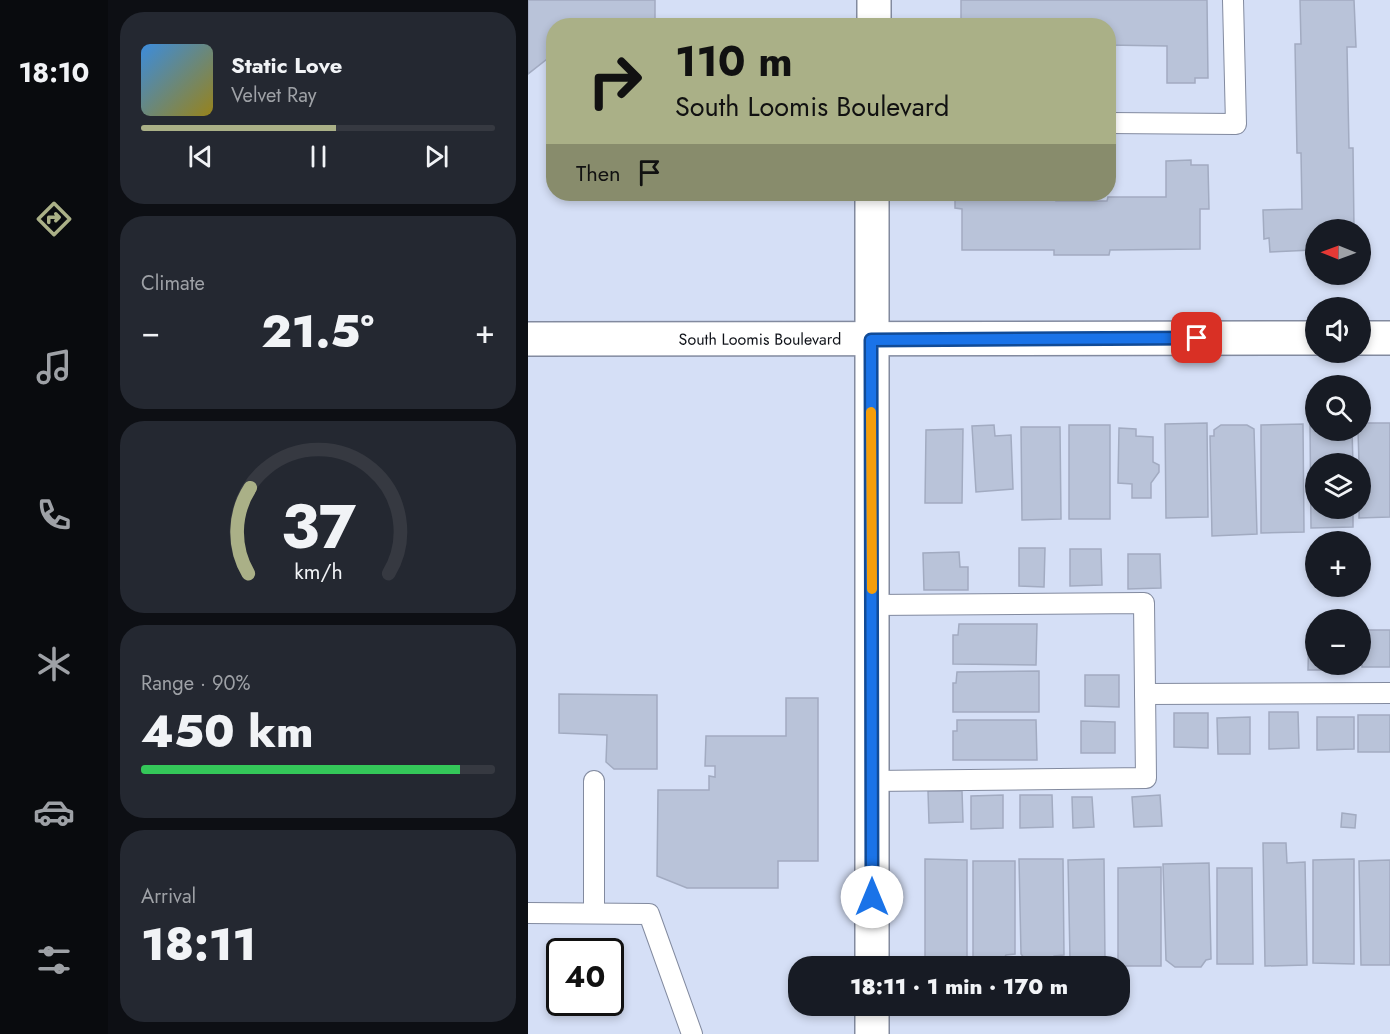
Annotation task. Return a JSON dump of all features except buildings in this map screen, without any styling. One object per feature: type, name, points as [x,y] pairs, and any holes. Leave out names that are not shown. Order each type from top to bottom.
[{"type":"street","points":[[874,0],[874,18]]},
{"type":"street","points":[[872,201],[872,956]]},
{"type":"street","name":"South Loomis Boulevard","points":[[528,339],[1305,338]]},
{"type":"street","points":[[1371,338],[1390,338]]},
{"type":"street","points":[[872,1016],[872,1034]]},
{"type":"lane","points":[[1116,123],[1236,124],[1233,0]]},
{"type":"lane","points":[[871,781],[1146,778],[1144,603],[872,605]]},
{"type":"lane","points":[[1145,694],[1390,693]]},
{"type":"lane","points":[[594,781],[594,912]]},
{"type":"lane","points":[[528,914],[594,912],[649,914],[692,1034]]},
{"type":"slow traffic","points":[[871,412],[872,589]]},
{"type":"route","points":[[872,897],[871,340],[1197,338]]}]
